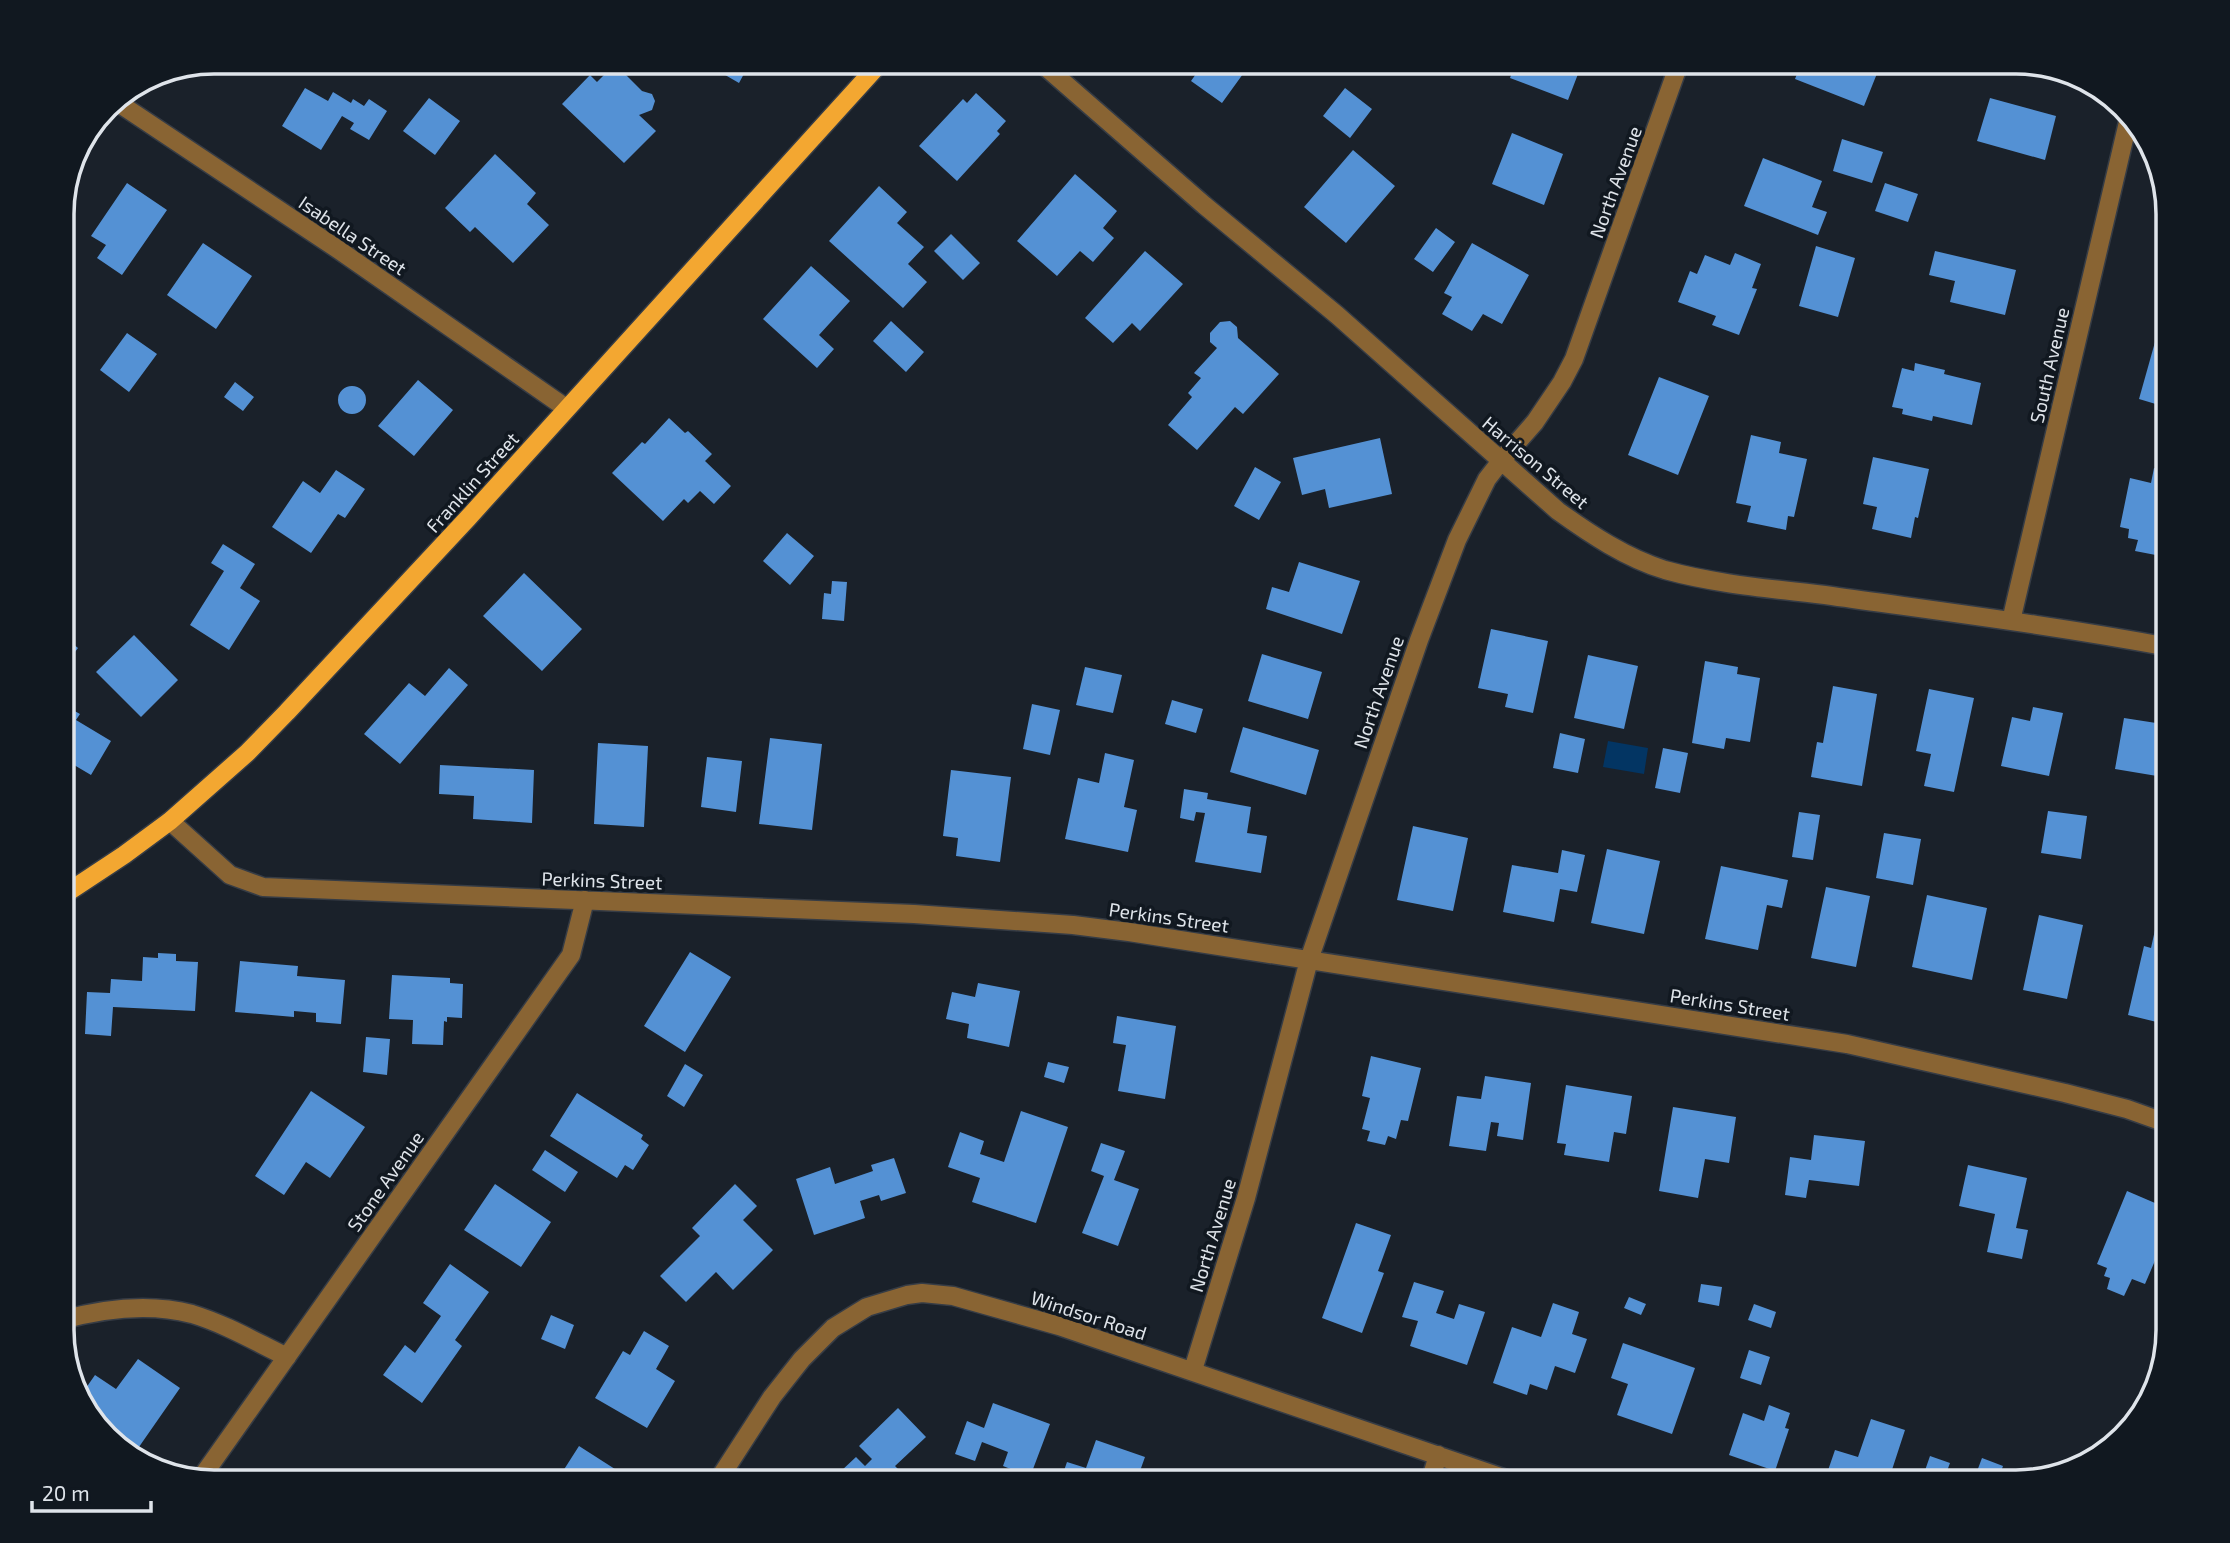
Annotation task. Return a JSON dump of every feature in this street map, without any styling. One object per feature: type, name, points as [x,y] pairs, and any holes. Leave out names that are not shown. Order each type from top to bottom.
[{"type":"main road","name":"Franklin Street","points":[[74,888],[170,821],[247,753],[296,703],[870,74]]},
{"type":"street","name":"Harrison Street","points":[[1054,74],[1204,205],[1336,315],[1558,511],[1589,533],[1624,552],[1664,569],[1715,580],[2011,621],[2156,645]]},
{"type":"street","name":"North Avenue","points":[[1193,1370],[1246,1198],[1309,960],[1362,801],[1438,589],[1477,499],[1501,461],[1535,422],[1562,383],[1574,359],[1675,74]]},
{"type":"street","name":"Isabella Street","points":[[123,106],[339,250],[566,408]]},
{"type":"street","name":"South Avenue","points":[[2011,621],[2127,128]]},
{"type":"street","name":"Perkins Street","points":[[170,821],[230,875],[263,887],[914,914],[1129,932],[1847,1044],[2065,1093],[2156,1120]]},
{"type":"street","name":"Stone Avenue","points":[[207,1469],[571,955],[585,900]]},
{"type":"street","name":"Windsor Road","points":[[725,1470],[772,1398],[802,1359],[833,1328],[867,1307],[907,1295],[937,1294],[1059,1326],[1481,1470]]},
{"type":"street","points":[[74,1317],[118,1310],[162,1310],[189,1314],[287,1357]]},
{"type":"street","points":[[1434,1470],[1438,1455]]},
{"type":"water","points":[[1608,741],[1648,748],[1644,774],[1603,767]]},
{"type":"building","points":[[605,74],[625,74],[642,91],[652,94],[655,101],[652,110],[639,115],[656,131],[624,163],[562,104],[590,75],[597,82]]},
{"type":"building","points":[[723,74],[744,74],[739,83]]},
{"type":"building","points":[[1196,74],[1243,74],[1222,103],[1191,81]]},
{"type":"building","points":[[1511,74],[1578,74],[1568,100],[1510,78]]},
{"type":"building","points":[[1797,74],[1877,74],[1864,106],[1795,79]]},
{"type":"building","points":[[305,88],[328,101],[333,92],[351,103],[353,99],[364,106],[369,99],[387,111],[369,140],[350,129],[354,123],[342,116],[321,150],[282,126]]},
{"type":"building","points":[[1345,88],[1372,109],[1350,138],[1323,116]]},
{"type":"building","points":[[976,93],[1006,121],[997,131],[1000,134],[957,181],[919,146],[963,99],[967,103]]},
{"type":"building","points":[[429,98],[460,121],[435,155],[403,131]]},
{"type":"building","points":[[1990,98],[2056,116],[2045,160],[1977,141]]},
{"type":"building","points":[[1512,133],[1563,154],[1544,205],[1492,184]]},
{"type":"building","points":[[1842,139],[1883,152],[1872,183],[1833,171]]},
{"type":"building","points":[[1353,150],[1395,186],[1346,243],[1304,207]]},
{"type":"building","points":[[495,154],[536,193],[527,204],[549,225],[513,263],[475,227],[470,232],[445,208]]},
{"type":"building","points":[[1763,158],[1822,181],[1812,207],[1827,212],[1818,235],[1744,206]]},
{"type":"building","points":[[1075,174],[1117,211],[1103,228],[1114,238],[1093,262],[1080,251],[1057,276],[1017,241]]},
{"type":"building","points":[[127,183],[167,210],[122,275],[97,258],[106,245],[91,236]]},
{"type":"building","points":[[1885,183],[1918,194],[1908,222],[1875,211]]},
{"type":"building","points":[[879,186],[907,212],[897,223],[924,247],[908,264],[927,282],[903,308],[829,241]]},
{"type":"building","points":[[1436,228],[1455,242],[1433,272],[1414,259]]},
{"type":"building","points":[[951,234],[980,263],[963,280],[934,251]]},
{"type":"building","points":[[203,243],[252,276],[216,329],[167,295]]},
{"type":"building","points":[[1472,243],[1529,275],[1502,324],[1483,314],[1472,331],[1442,314],[1452,297],[1444,293]]},
{"type":"building","points":[[1816,246],[1855,258],[1838,317],[1799,306]]},
{"type":"building","points":[[1145,251],[1183,284],[1140,331],[1132,323],[1113,343],[1085,318]]},
{"type":"building","points":[[1935,251],[2016,270],[2005,315],[1950,302],[1955,281],[1929,275]]},
{"type":"building","points":[[1735,253],[1761,264],[1752,288],[1757,289],[1739,335],[1712,325],[1716,316],[1678,302],[1690,271],[1697,274],[1705,255],[1730,265]]},
{"type":"building","points":[[811,266],[850,301],[819,335],[834,349],[817,368],[763,319]]},
{"type":"building","points":[[891,321],[924,352],[906,372],[873,341]]},
{"type":"building","points":[[1230,321],[1237,327],[1238,338],[1279,374],[1243,414],[1235,407],[1197,450],[1168,425],[1192,397],[1188,393],[1201,378],[1194,373],[1217,348],[1210,342],[1210,333],[1220,322]]},
{"type":"building","points":[[127,333],[157,354],[129,392],[100,370]]},
{"type":"building","points":[[2156,339],[2156,404],[2139,399]]},
{"type":"building","points":[[1915,363],[1945,370],[1944,374],[1981,383],[1972,425],[1933,416],[1932,421],[1902,414],[1903,409],[1892,407],[1902,368],[1914,371]]},
{"type":"building","points":[[1659,377],[1709,396],[1678,475],[1628,455]]},
{"type":"building","points":[[418,380],[453,410],[414,456],[378,426]]},
{"type":"building","points":[[235,382],[254,397],[243,411],[224,397]]},
{"type":"building","points":[[352,386],[362,390],[366,400],[362,410],[352,414],[342,410],[338,400],[342,390]]},
{"type":"building","points":[[669,418],[685,433],[688,431],[712,454],[705,461],[731,486],[714,504],[700,491],[688,503],[684,499],[663,521],[612,473]]},
{"type":"building","points":[[1751,435],[1781,442],[1779,453],[1807,459],[1794,517],[1788,516],[1786,530],[1747,522],[1751,506],[1736,503]]},
{"type":"building","points":[[1380,438],[1392,494],[1329,508],[1325,489],[1302,495],[1293,458]]},
{"type":"building","points":[[1873,457],[1929,469],[1911,538],[1872,529],[1877,507],[1863,504]]},
{"type":"building","points":[[1255,467],[1281,482],[1259,520],[1234,506]]},
{"type":"building","points":[[2156,468],[2156,555],[2135,551],[2138,540],[2128,538],[2129,529],[2120,527],[2130,478],[2151,483]]},
{"type":"building","points":[[336,470],[365,489],[345,518],[338,514],[311,553],[272,527],[303,481],[320,493]]},
{"type":"building","points":[[787,533],[814,556],[790,585],[763,561]]},
{"type":"building","points":[[223,544],[255,564],[240,588],[260,601],[229,650],[190,625],[224,571],[211,563]]},
{"type":"building","points":[[1299,562],[1360,581],[1342,634],[1266,609],[1272,587],[1289,592]]},
{"type":"building","points":[[524,573],[582,629],[542,671],[483,616]]},
{"type":"building","points":[[832,581],[847,582],[844,621],[822,619],[824,593],[831,594]]},
{"type":"building","points":[[1491,629],[1548,641],[1533,713],[1505,707],[1508,694],[1478,688]]},
{"type":"building","points":[[134,635],[178,680],[141,717],[96,672]]},
{"type":"building","points":[[1262,654],[1322,672],[1308,719],[1248,701]]},
{"type":"building","points":[[1588,655],[1638,666],[1624,729],[1574,718]]},
{"type":"building","points":[[1705,661],[1738,667],[1737,674],[1760,678],[1750,742],[1726,738],[1724,749],[1692,743]]},
{"type":"building","points":[[1085,667],[1122,675],[1113,713],[1076,705]]},
{"type":"building","points":[[449,668],[468,685],[400,764],[364,734],[409,683],[425,696]]},
{"type":"building","points":[[1833,686],[1877,694],[1862,786],[1811,777],[1817,742],[1823,743]]},
{"type":"building","points":[[1929,689],[1974,698],[1954,792],[1924,786],[1931,754],[1916,751]]},
{"type":"building","points":[[1172,700],[1203,709],[1196,733],[1165,724]]},
{"type":"building","points":[[1032,704],[1060,710],[1050,755],[1023,749]]},
{"type":"building","points":[[2033,707],[2063,713],[2049,776],[2001,766],[2012,717],[2030,721]]},
{"type":"building","points":[[74,711],[80,714],[76,720],[111,741],[91,775],[74,765]]},
{"type":"building","points":[[2124,718],[2156,723],[2156,776],[2115,769]]},
{"type":"building","points":[[1243,727],[1319,750],[1306,795],[1230,772]]},
{"type":"building","points":[[1560,733],[1585,739],[1578,773],[1553,768]]},
{"type":"building","points":[[770,738],[822,744],[812,830],[759,824]]},
{"type":"building","points":[[598,743],[648,746],[644,827],[594,824]]},
{"type":"building","points":[[1663,748],[1688,753],[1680,793],[1655,788]]},
{"type":"building","points":[[1105,753],[1134,760],[1124,807],[1137,810],[1128,852],[1065,839],[1078,778],[1099,783]]},
{"type":"building","points":[[707,757],[742,761],[736,812],[701,807]]},
{"type":"building","points":[[440,765],[534,770],[532,823],[473,819],[474,796],[439,794]]},
{"type":"building","points":[[951,770],[1011,777],[1000,862],[956,856],[958,838],[943,836]]},
{"type":"building","points":[[1184,789],[1208,793],[1207,799],[1251,807],[1247,833],[1267,836],[1261,873],[1195,862],[1205,813],[1196,812],[1194,821],[1180,818]]},
{"type":"building","points":[[2048,811],[2087,816],[2081,859],[2041,853]]},
{"type":"building","points":[[1799,812],[1820,815],[1813,860],[1792,857]]},
{"type":"building","points":[[1413,826],[1468,838],[1453,911],[1397,900]]},
{"type":"building","points":[[1884,833],[1921,839],[1913,885],[1876,878]]},
{"type":"building","points":[[1607,849],[1660,861],[1644,934],[1591,923]]},
{"type":"building","points":[[1562,850],[1585,855],[1577,892],[1560,889],[1554,922],[1503,912],[1512,865],[1558,873]]},
{"type":"building","points":[[1721,866],[1788,880],[1782,908],[1767,905],[1758,950],[1705,939]]},
{"type":"building","points":[[1826,887],[1870,896],[1856,967],[1811,958]]},
{"type":"building","points":[[1927,895],[1987,908],[1972,980],[1912,967]]},
{"type":"building","points":[[2039,915],[2083,925],[2067,999],[2023,990]]},
{"type":"building","points":[[2156,926],[2156,1022],[2128,1015],[2144,946],[2151,948]]},
{"type":"building","points":[[690,952],[731,977],[685,1052],[644,1026]]},
{"type":"building","points":[[158,953],[176,954],[176,961],[198,962],[195,1011],[113,1007],[111,1036],[85,1034],[87,992],[110,993],[111,979],[142,981],[143,957],[158,958]]},
{"type":"building","points":[[240,961],[298,966],[297,976],[345,980],[341,1024],[316,1022],[316,1013],[294,1011],[294,1017],[235,1012]]},
{"type":"building","points":[[392,975],[450,978],[450,983],[463,984],[462,1018],[447,1017],[447,1022],[444,1021],[443,1045],[412,1044],[413,1020],[389,1019]]},
{"type":"building","points":[[978,983],[1020,991],[1009,1047],[967,1038],[969,1024],[946,1019],[952,992],[975,997]]},
{"type":"building","points":[[1117,1016],[1176,1026],[1165,1099],[1118,1091],[1126,1045],[1113,1043]]},
{"type":"building","points":[[366,1037],[390,1039],[387,1075],[363,1072]]},
{"type":"building","points":[[1371,1056],[1421,1068],[1408,1121],[1401,1120],[1396,1139],[1388,1136],[1385,1145],[1367,1141],[1370,1131],[1362,1129],[1370,1098],[1362,1096]]},
{"type":"building","points":[[1048,1062],[1069,1067],[1064,1083],[1044,1077]]},
{"type":"building","points":[[685,1064],[703,1075],[684,1107],[667,1096]]},
{"type":"building","points":[[1485,1076],[1531,1083],[1523,1140],[1497,1136],[1499,1123],[1491,1122],[1486,1151],[1449,1146],[1457,1096],[1481,1099]]},
{"type":"building","points":[[1566,1085],[1632,1096],[1626,1134],[1614,1132],[1609,1162],[1564,1155],[1566,1144],[1557,1143]]},
{"type":"building","points":[[311,1091],[365,1127],[330,1178],[306,1162],[284,1195],[255,1176]]},
{"type":"building","points":[[577,1093],[643,1135],[641,1139],[649,1145],[633,1170],[625,1165],[617,1178],[550,1136]]},
{"type":"building","points":[[1673,1107],[1736,1117],[1729,1163],[1705,1159],[1698,1198],[1659,1191]]},
{"type":"building","points":[[1021,1111],[1068,1127],[1036,1223],[972,1202],[980,1178],[948,1167],[960,1132],[984,1141],[980,1154],[1004,1162]]},
{"type":"building","points":[[1814,1135],[1865,1141],[1859,1186],[1809,1180],[1806,1198],[1785,1195],[1790,1157],[1811,1160]]},
{"type":"building","points":[[1101,1143],[1125,1151],[1114,1180],[1139,1189],[1118,1246],[1082,1233],[1104,1176],[1091,1171]]},
{"type":"building","points":[[545,1150],[578,1172],[565,1192],[532,1170]]},
{"type":"building","points":[[894,1158],[906,1193],[881,1201],[879,1195],[860,1201],[865,1218],[814,1235],[796,1179],[830,1167],[835,1184],[873,1171],[871,1165]]},
{"type":"building","points":[[1968,1165],[2027,1178],[2016,1228],[2028,1230],[2022,1259],[1987,1252],[1995,1214],[1959,1206]]},
{"type":"building","points":[[495,1184],[551,1222],[521,1267],[464,1230]]},
{"type":"building","points":[[735,1184],[757,1206],[743,1220],[773,1250],[733,1290],[716,1272],[686,1302],[660,1276],[700,1236],[692,1228]]},
{"type":"building","points":[[2127,1191],[2156,1203],[2156,1258],[2145,1284],[2132,1279],[2124,1296],[2107,1289],[2110,1278],[2104,1276],[2107,1268],[2097,1264]]},
{"type":"building","points":[[1356,1223],[1391,1235],[1378,1271],[1384,1273],[1362,1333],[1322,1318]]},
{"type":"building","points":[[450,1264],[489,1292],[455,1340],[462,1346],[422,1403],[383,1375],[405,1345],[415,1353],[441,1316],[423,1303]]},
{"type":"building","points":[[1414,1282],[1444,1291],[1436,1313],[1454,1319],[1459,1304],[1485,1312],[1467,1365],[1410,1346],[1418,1321],[1402,1317]]},
{"type":"building","points":[[1701,1284],[1722,1287],[1719,1306],[1698,1302]]},
{"type":"building","points":[[1629,1297],[1646,1304],[1641,1315],[1624,1308]]},
{"type":"building","points":[[1553,1303],[1579,1312],[1572,1334],[1587,1339],[1575,1373],[1555,1366],[1547,1390],[1530,1384],[1527,1395],[1493,1383],[1512,1327],[1541,1337]]},
{"type":"building","points":[[1754,1304],[1776,1312],[1771,1328],[1748,1320]]},
{"type":"building","points":[[551,1315],[574,1325],[565,1349],[541,1339]]},
{"type":"building","points":[[644,1331],[669,1346],[656,1369],[675,1381],[647,1428],[595,1398],[623,1351],[630,1355]]},
{"type":"building","points":[[1623,1343],[1695,1368],[1672,1434],[1617,1415],[1628,1384],[1611,1378]]},
{"type":"building","points":[[1749,1350],[1770,1357],[1761,1385],[1740,1378]]},
{"type":"building","points":[[138,1359],[180,1388],[138,1448],[114,1429],[102,1415],[86,1388],[95,1375],[116,1389]]},
{"type":"building","points":[[993,1403],[1050,1424],[1033,1470],[1013,1470],[1003,1466],[1008,1452],[982,1442],[975,1461],[955,1454],[967,1421],[984,1428]]},
{"type":"building","points":[[1769,1405],[1790,1413],[1785,1428],[1789,1429],[1775,1470],[1729,1455],[1743,1413],[1764,1421]]},
{"type":"building","points":[[898,1408],[926,1437],[895,1466],[899,1470],[842,1470],[856,1457],[865,1466],[872,1459],[859,1446]]},
{"type":"building","points":[[1871,1419],[1905,1430],[1892,1470],[1828,1470],[1835,1450],[1858,1457]]},
{"type":"building","points":[[1096,1440],[1145,1457],[1140,1470],[1064,1470],[1067,1462],[1086,1468]]},
{"type":"building","points":[[579,1446],[616,1470],[564,1470]]},
{"type":"building","points":[[1930,1456],[1950,1463],[1947,1470],[1925,1470]]},
{"type":"building","points":[[1982,1458],[2003,1466],[2002,1470],[1978,1470]]}]
